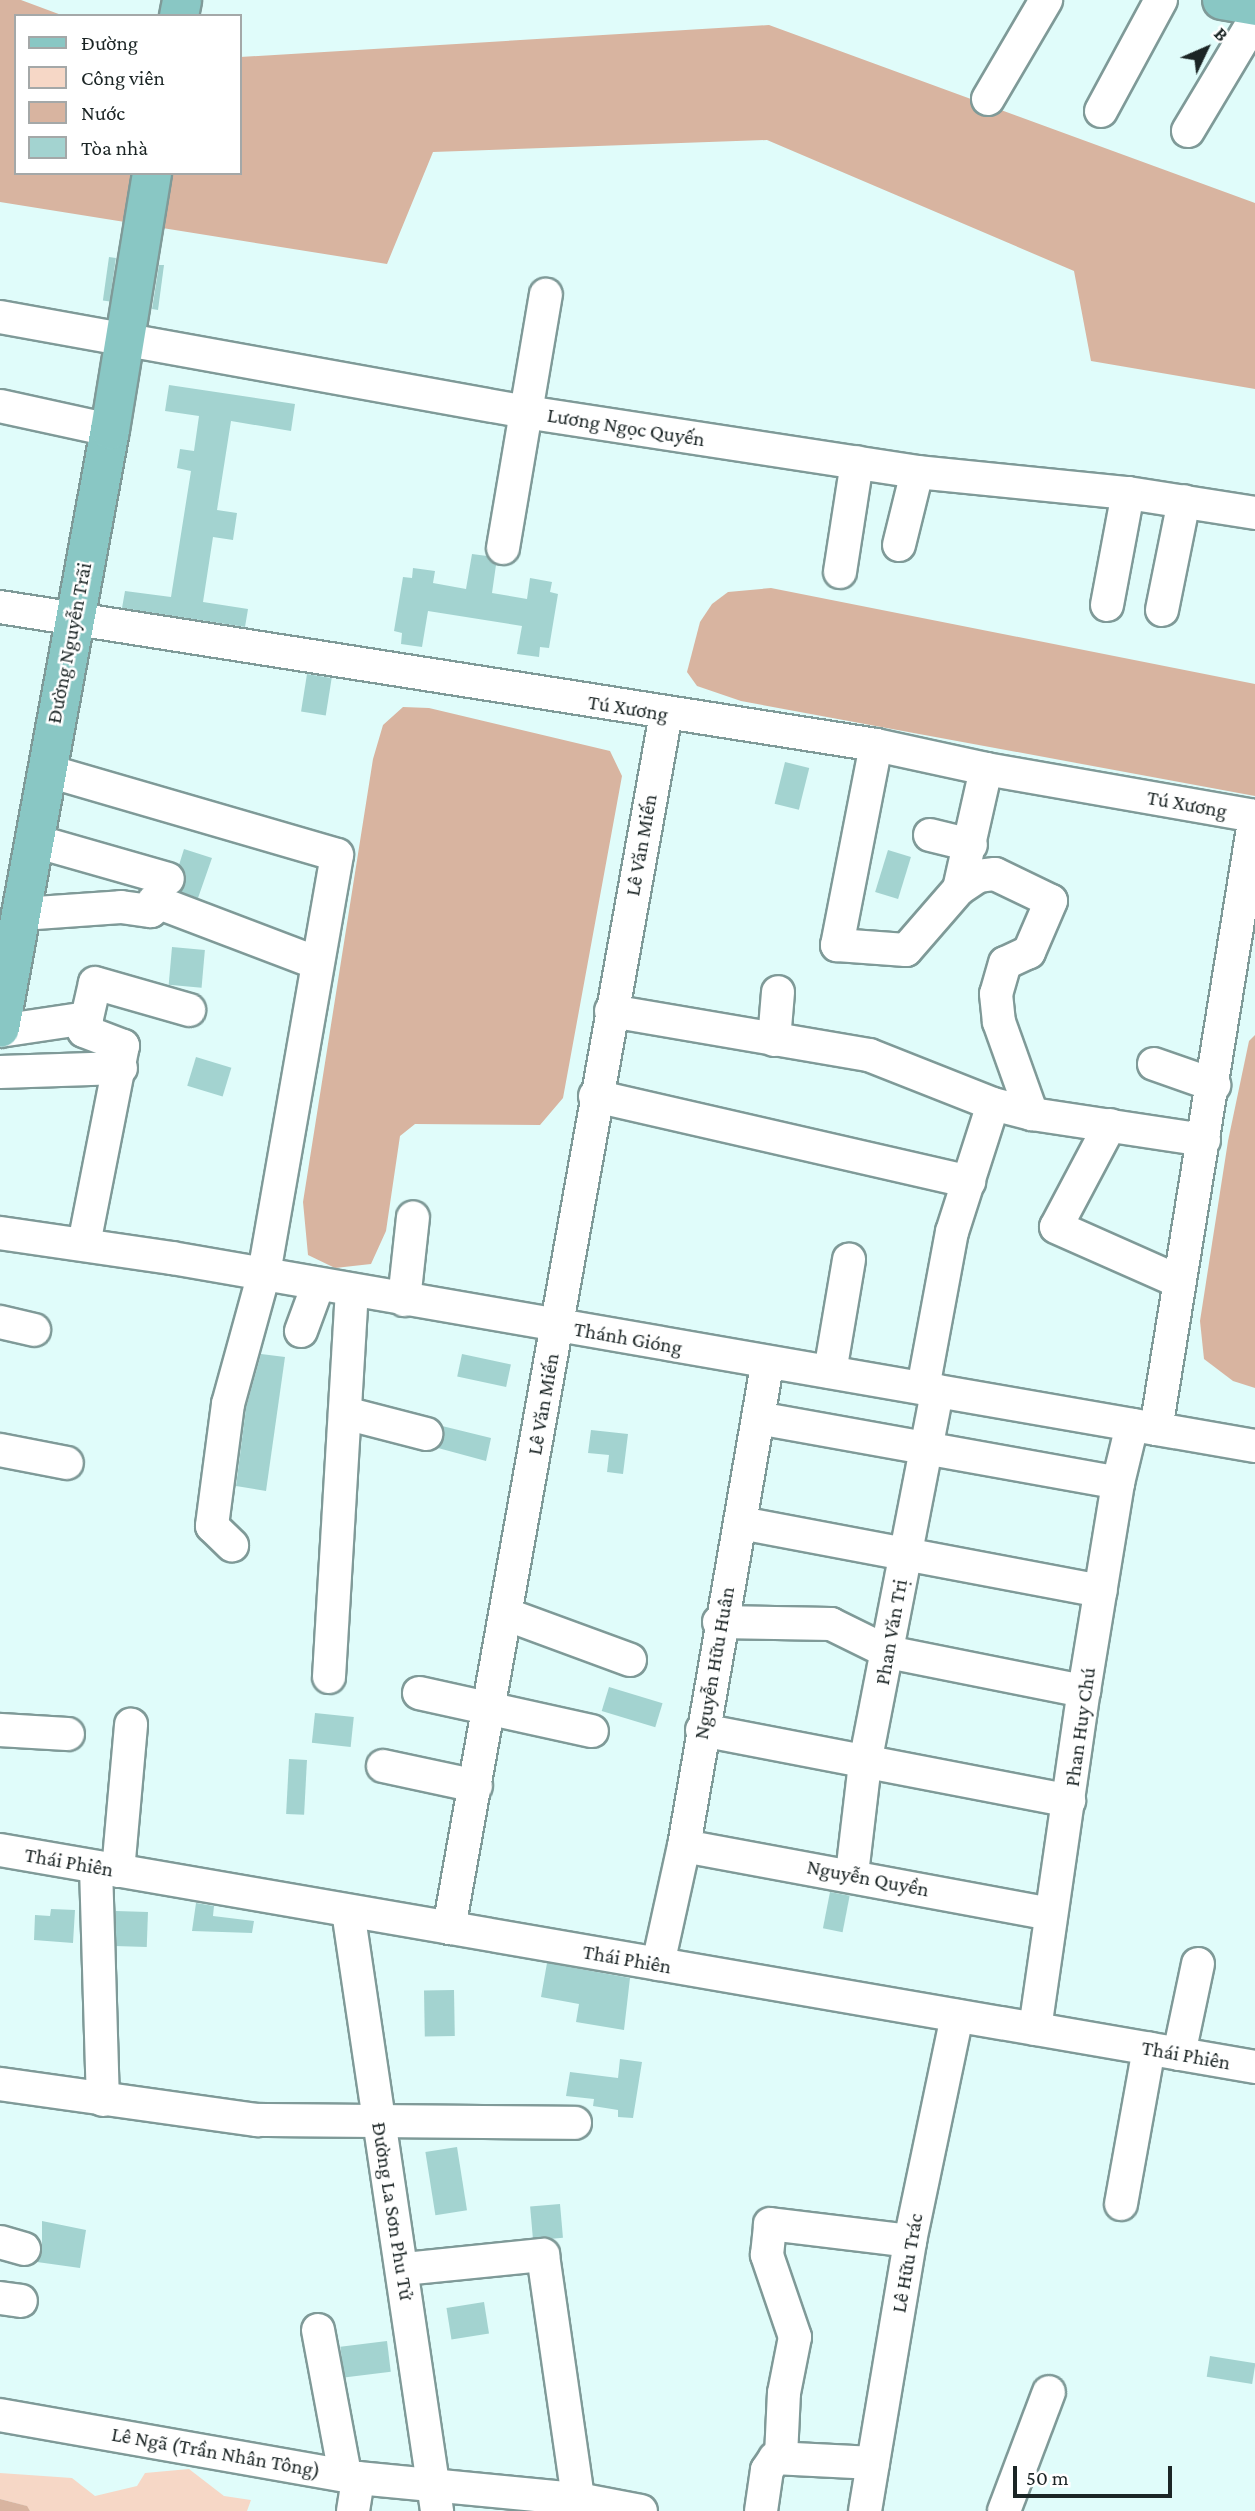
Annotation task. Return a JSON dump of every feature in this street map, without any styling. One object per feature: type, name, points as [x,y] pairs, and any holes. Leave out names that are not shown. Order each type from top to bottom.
[{"type":"main road","points":[[1222,0],[1255,6]]},
{"type":"main road","name":"Đường Nguyễn Trãi","points":[[0,1030],[45,769],[110,430],[152,175]]},
{"type":"street","points":[[988,99],[1046,0]]},
{"type":"street","points":[[1101,111],[1161,0]]},
{"type":"street","points":[[1188,131],[1255,19]]},
{"type":"street","points":[[503,548],[546,295]]},
{"type":"street","name":"Lương Ngọc Quyến","points":[[0,317],[526,412],[917,472],[1128,494],[1255,513]]},
{"type":"street","points":[[0,406],[110,430]]},
{"type":"street","points":[[841,572],[857,462]]},
{"type":"street","points":[[899,545],[917,472]]},
{"type":"street","points":[[1107,605],[1128,494]]},
{"type":"street","points":[[1162,611],[1184,501]]},
{"type":"street","name":"Tú Xương","points":[[0,607],[876,745],[986,769],[1255,816]]},
{"type":"street","name":"Lê Văn Miến","points":[[449,1928],[508,1615],[595,1096],[666,714]]},
{"type":"street","points":[[876,745],[837,945],[906,950],[959,889],[978,876],[995,874],[1051,901],[1029,952],[1005,963],[996,994],[999,1022],[1032,1114]]},
{"type":"street","points":[[45,769],[337,855],[263,1277],[228,1404],[212,1526],[215,1534],[232,1545]]},
{"type":"street","points":[[959,889],[986,769]]},
{"type":"street","name":"Phan Huy Chú","points":[[1035,2029],[1084,1691],[1118,1483],[1144,1427],[1178,1281],[1214,1085],[1255,816]]},
{"type":"street","points":[[930,835],[971,845]]},
{"type":"street","points":[[34,841],[168,879]]},
{"type":"street","points":[[22,914],[121,908],[151,911],[154,901],[317,963]]},
{"type":"street","points":[[84,1244],[121,1068],[123,1046],[84,1031],[95,983],[190,1010]]},
{"type":"street","points":[[774,1040],[778,992]]},
{"type":"street","points":[[611,1010],[869,1055],[993,1104],[1032,1114],[1204,1140]]},
{"type":"street","points":[[0,1030],[87,1018]]},
{"type":"street","points":[[1154,1064],[1214,1085]]},
{"type":"street","points":[[0,1072],[121,1068]]},
{"type":"street","points":[[595,1096],[969,1182]]},
{"type":"street","name":"Phan Văn Trị","points":[[852,1874],[865,1763],[926,1446],[930,1389],[952,1232],[993,1104]]},
{"type":"street","points":[[1110,1125],[1056,1227],[1178,1281]]},
{"type":"street","points":[[404,1300],[413,1217]]},
{"type":"street","name":"Thánh Gióng","points":[[0,1233],[84,1244],[1255,1446]]},
{"type":"street","points":[[830,1372],[849,1261]]},
{"type":"street","points":[[301,1331],[318,1284]]},
{"type":"street","points":[[330,1678],[352,1292]]},
{"type":"street","points":[[0,1322],[34,1330]]},
{"type":"street","name":"Nguyễn Hữu Huân","points":[[658,1964],[684,1846],[719,1622],[741,1523],[768,1362]]},
{"type":"street","points":[[345,1413],[426,1434]]},
{"type":"street","points":[[758,1418],[926,1446],[1118,1483]]},
{"type":"street","points":[[0,1450],[67,1463]]},
{"type":"street","points":[[741,1523],[1101,1591]]},
{"type":"street","points":[[508,1615],[630,1660]]},
{"type":"street","points":[[719,1622],[831,1624],[888,1652],[1084,1691]]},
{"type":"street","points":[[419,1693],[592,1731]]},
{"type":"street","points":[[103,2101],[107,1869],[131,1725]]},
{"type":"street","points":[[0,1730],[68,1734]]},
{"type":"street","points":[[702,1730],[1069,1801]]},
{"type":"street","points":[[383,1766],[476,1786]]},
{"type":"street","name":"Nguyễn Quyền","points":[[684,1846],[852,1874],[1051,1914]]},
{"type":"street","name":"Thái Phiên","points":[[0,1850],[1255,2067]]},
{"type":"street","name":"Đường La Sơn Phu Tử","points":[[348,1911],[404,2269],[435,2498]]},
{"type":"street","points":[[1121,2204],[1164,2051],[1198,1964]]},
{"type":"street","name":"Lê Hữu Trác","points":[[865,2511],[910,2241],[957,2015]]},
{"type":"street","points":[[0,2084],[103,2101],[257,2120],[575,2123]]},
{"type":"street","points":[[781,2456],[784,2393],[795,2337],[767,2255],[771,2224],[910,2241]]},
{"type":"street","points":[[404,2269],[542,2255],[578,2499]]},
{"type":"street","points":[[318,2330],[351,2476],[354,2511]]},
{"type":"street","points":[[1004,2511],[1049,2392]]},
{"type":"street","name":"Lê Ngã (Trần Nhân Tông)","points":[[0,2415],[351,2476],[435,2498],[578,2499],[641,2511]]},
{"type":"street","points":[[761,2511],[769,2463],[781,2456],[873,2463]]},
{"type":"green space","points":[[189,2469],[224,2496],[251,2500],[247,2511],[30,2511],[26,2506],[0,2499],[0,2473],[72,2478],[95,2496],[137,2486],[145,2473]]},
{"type":"water","points":[[0,0],[21,0],[59,14],[14,14],[14,175],[242,175],[242,57],[769,25],[1255,203],[1255,389],[1091,361],[1074,271],[767,140],[433,152],[387,264],[0,202]]},
{"type":"water","points":[[771,588],[1255,684],[1255,796],[741,701],[697,686],[687,672],[700,622],[712,604],[728,592]]},
{"type":"water","points":[[403,707],[429,708],[610,751],[622,776],[563,1098],[540,1125],[415,1124],[400,1136],[386,1231],[371,1264],[335,1268],[308,1255],[303,1202],[373,759],[383,725]]},
{"type":"water","points":[[1255,1035],[1255,1388],[1233,1381],[1204,1359],[1200,1321],[1228,1141],[1249,1041]]},
{"type":"water","points":[[0,2499],[27,2506],[30,2511],[0,2511]]},
{"type":"building","points":[[109,257],[116,258],[110,302],[103,301]]},
{"type":"building","points":[[159,265],[164,265],[158,310],[152,309]]},
{"type":"building","points":[[169,385],[295,404],[291,431],[231,421],[217,510],[237,513],[233,540],[213,537],[203,602],[248,609],[245,627],[122,608],[125,591],[171,597],[191,471],[177,468],[180,449],[194,451],[199,416],[165,411]]},
{"type":"building","points":[[472,554],[487,556],[496,565],[492,593],[527,599],[530,578],[552,582],[550,592],[558,594],[549,648],[540,647],[539,657],[517,654],[522,626],[428,611],[422,647],[401,644],[402,633],[394,631],[403,577],[412,578],[413,568],[435,571],[433,583],[466,589]]},
{"type":"building","points":[[307,674],[332,678],[326,715],[301,712]]},
{"type":"building","points":[[785,762],[809,768],[799,810],[775,804]]},
{"type":"building","points":[[184,849],[212,858],[198,898],[181,892],[186,875],[179,865]]},
{"type":"building","points":[[888,850],[911,857],[898,899],[875,892]]},
{"type":"building","points":[[172,947],[205,950],[202,988],[169,985]]},
{"type":"building","points":[[196,1057],[231,1068],[223,1097],[187,1086]]},
{"type":"building","points":[[261,1354],[285,1357],[266,1491],[236,1486],[246,1408]]},
{"type":"building","points":[[462,1354],[511,1364],[506,1387],[457,1376]]},
{"type":"building","points":[[442,1426],[491,1438],[486,1461],[438,1448],[444,1438]]},
{"type":"building","points":[[591,1430],[628,1434],[623,1474],[607,1472],[609,1455],[588,1453]]},
{"type":"building","points":[[609,1687],[663,1703],[655,1727],[602,1711]]},
{"type":"building","points":[[315,1713],[354,1717],[351,1747],[312,1743]]},
{"type":"building","points":[[289,1759],[307,1760],[304,1815],[286,1814]]},
{"type":"building","points":[[830,1892],[850,1896],[843,1932],[823,1928]]},
{"type":"building","points":[[196,1903],[214,1906],[213,1916],[254,1921],[252,1933],[192,1931]]},
{"type":"building","points":[[51,1909],[75,1910],[73,1943],[34,1940],[35,1915],[50,1916]]},
{"type":"building","points":[[116,1911],[148,1912],[147,1947],[115,1946]]},
{"type":"building","points":[[547,1963],[630,1978],[624,2030],[576,2022],[579,2004],[541,1997]]},
{"type":"building","points":[[454,1990],[455,2036],[425,2037],[424,1991]]},
{"type":"building","points":[[620,2059],[642,2062],[633,2118],[618,2117],[618,2110],[593,2106],[594,2099],[566,2096],[570,2072],[618,2078]]},
{"type":"building","points":[[457,2147],[467,2210],[435,2215],[425,2152]]},
{"type":"building","points":[[560,2204],[563,2238],[533,2240],[530,2207]]},
{"type":"building","points":[[42,2221],[86,2230],[80,2268],[37,2262],[42,2253]]},
{"type":"building","points":[[484,2302],[489,2334],[451,2340],[446,2308]]},
{"type":"building","points":[[387,2341],[391,2372],[344,2377],[340,2347]]},
{"type":"building","points":[[1210,2356],[1255,2363],[1252,2384],[1207,2377]]}]
